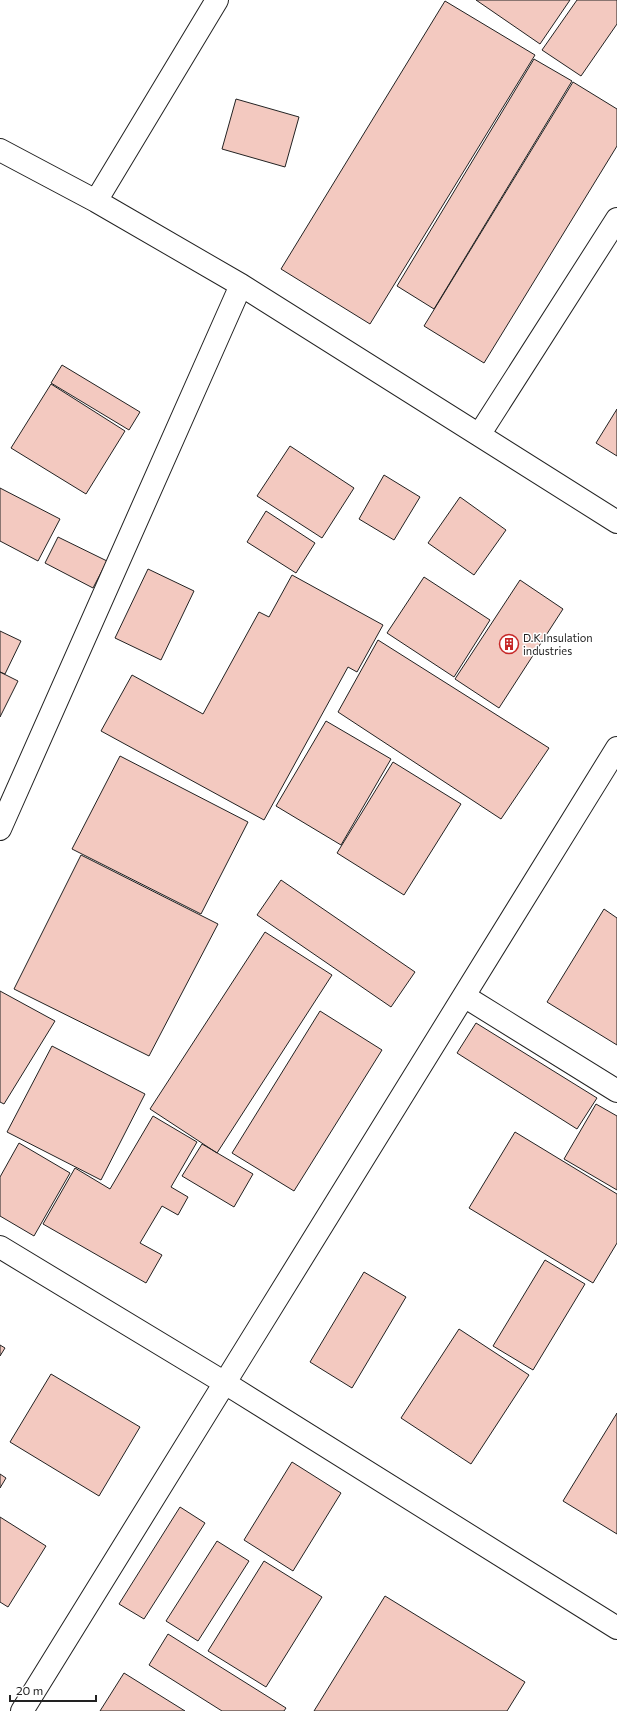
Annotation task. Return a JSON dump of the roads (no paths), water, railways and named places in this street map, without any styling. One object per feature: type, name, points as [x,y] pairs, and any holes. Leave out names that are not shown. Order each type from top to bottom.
[{"type":"street","points":[[96,202],[217,0]]},
{"type":"street","points":[[0,150],[96,202],[241,285],[617,522]]},
{"type":"street","points":[[479,435],[617,219]]},
{"type":"street","points":[[0,829],[241,285]]},
{"type":"street","points":[[22,1711],[617,748]]},
{"type":"street","points":[[464,996],[617,1091]]},
{"type":"street","points":[[0,1247],[224,1383],[617,1628]]},
{"type":"place","name":"D.K.Insulation industries","points":[[509,644]]}]
